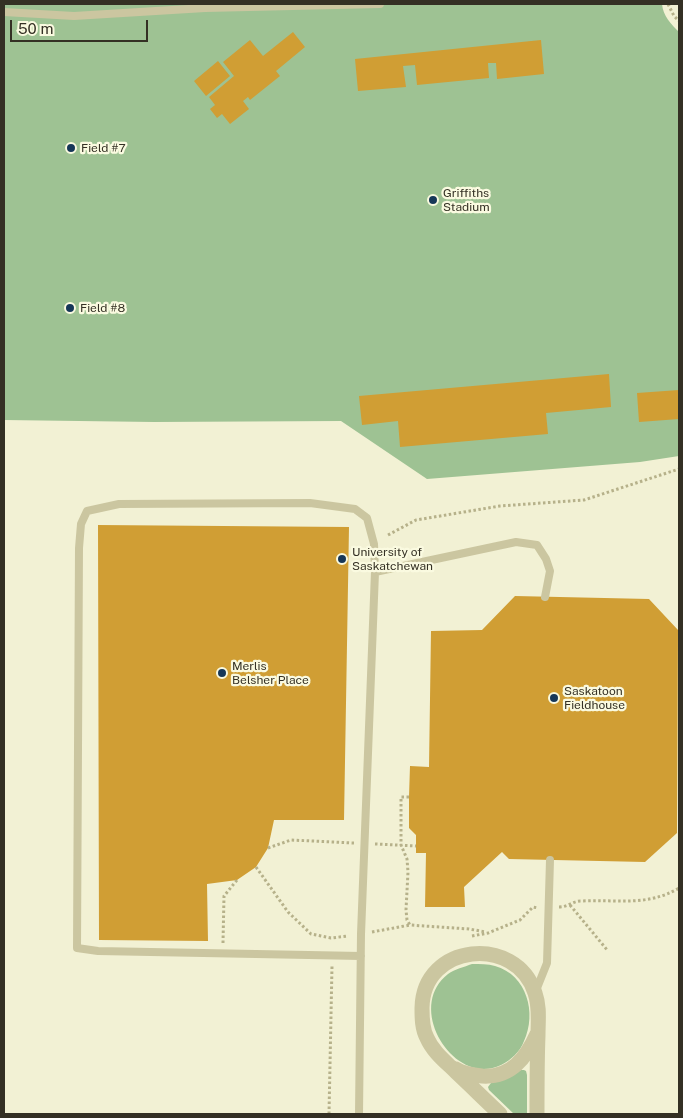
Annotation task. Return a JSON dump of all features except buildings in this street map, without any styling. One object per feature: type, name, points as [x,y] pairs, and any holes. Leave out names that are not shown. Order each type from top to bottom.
[{"type":"street","points":[[500,1114],[436,1053],[426,1038],[422,1019],[424,990],[429,980],[441,966],[466,955],[499,956],[508,960],[527,976],[535,993],[539,1013],[537,1114]]},
{"type":"street","points":[[452,1067],[474,1075],[498,1075],[509,1070],[520,1061],[530,1049],[538,1033]]},
{"type":"lane","points":[[4,12],[74,16],[204,8],[380,4]]},
{"type":"lane","points":[[359,1114],[361,956],[361,934],[375,572],[374,544],[367,518],[355,509],[310,503],[119,504],[87,511],[81,524],[79,548],[77,948],[98,951],[361,956]]},
{"type":"lane","points":[[375,572],[516,542],[537,545],[546,559],[550,571],[545,597]]},
{"type":"lane","points":[[535,993],[546,963],[550,860]]},
{"type":"path","points":[[668,4],[679,22]]},
{"type":"path","points":[[388,535],[416,520],[500,506],[584,500],[679,469]]},
{"type":"path","points":[[409,797],[401,797],[401,845],[407,859],[406,910],[407,920],[410,925]]},
{"type":"path","points":[[268,848],[292,840],[416,846]]},
{"type":"path","points":[[256,867],[288,912],[311,934],[331,938],[410,925],[469,929],[488,933]]},
{"type":"path","points":[[223,954],[224,896],[236,880]]},
{"type":"path","points":[[471,936],[488,933],[520,920],[533,907],[565,907],[575,901],[652,900],[666,896],[679,888]]},
{"type":"path","points":[[570,905],[608,951]]},
{"type":"path","points":[[329,1114],[331,938]]},
{"type":"green space","name":"Griffiths Stadium","points":[[4,4],[662,4],[670,23],[679,32],[679,456],[640,462],[427,479],[341,421],[154,422],[4,420]]},
{"type":"green space","points":[[472,964],[492,965],[506,971],[522,986],[529,1007],[528,1030],[520,1049],[505,1063],[484,1069],[467,1065],[452,1055],[441,1041],[433,1024],[431,1006],[436,989],[448,974]]},
{"type":"green space","points":[[521,1070],[526,1071],[527,1075],[527,1114],[514,1114],[488,1087],[491,1083]]},
{"type":"place","name":"Field #7","points":[[71,148]]},
{"type":"place","name":"Griffiths Stadium","points":[[433,200]]},
{"type":"place","name":"Field #8","points":[[70,308]]},
{"type":"place","name":"University of Saskatchewan","points":[[342,559]]},
{"type":"place","name":"Merlis Belsher Place","points":[[222,673]]},
{"type":"place","name":"Saskatoon Fieldhouse","points":[[554,698]]}]
